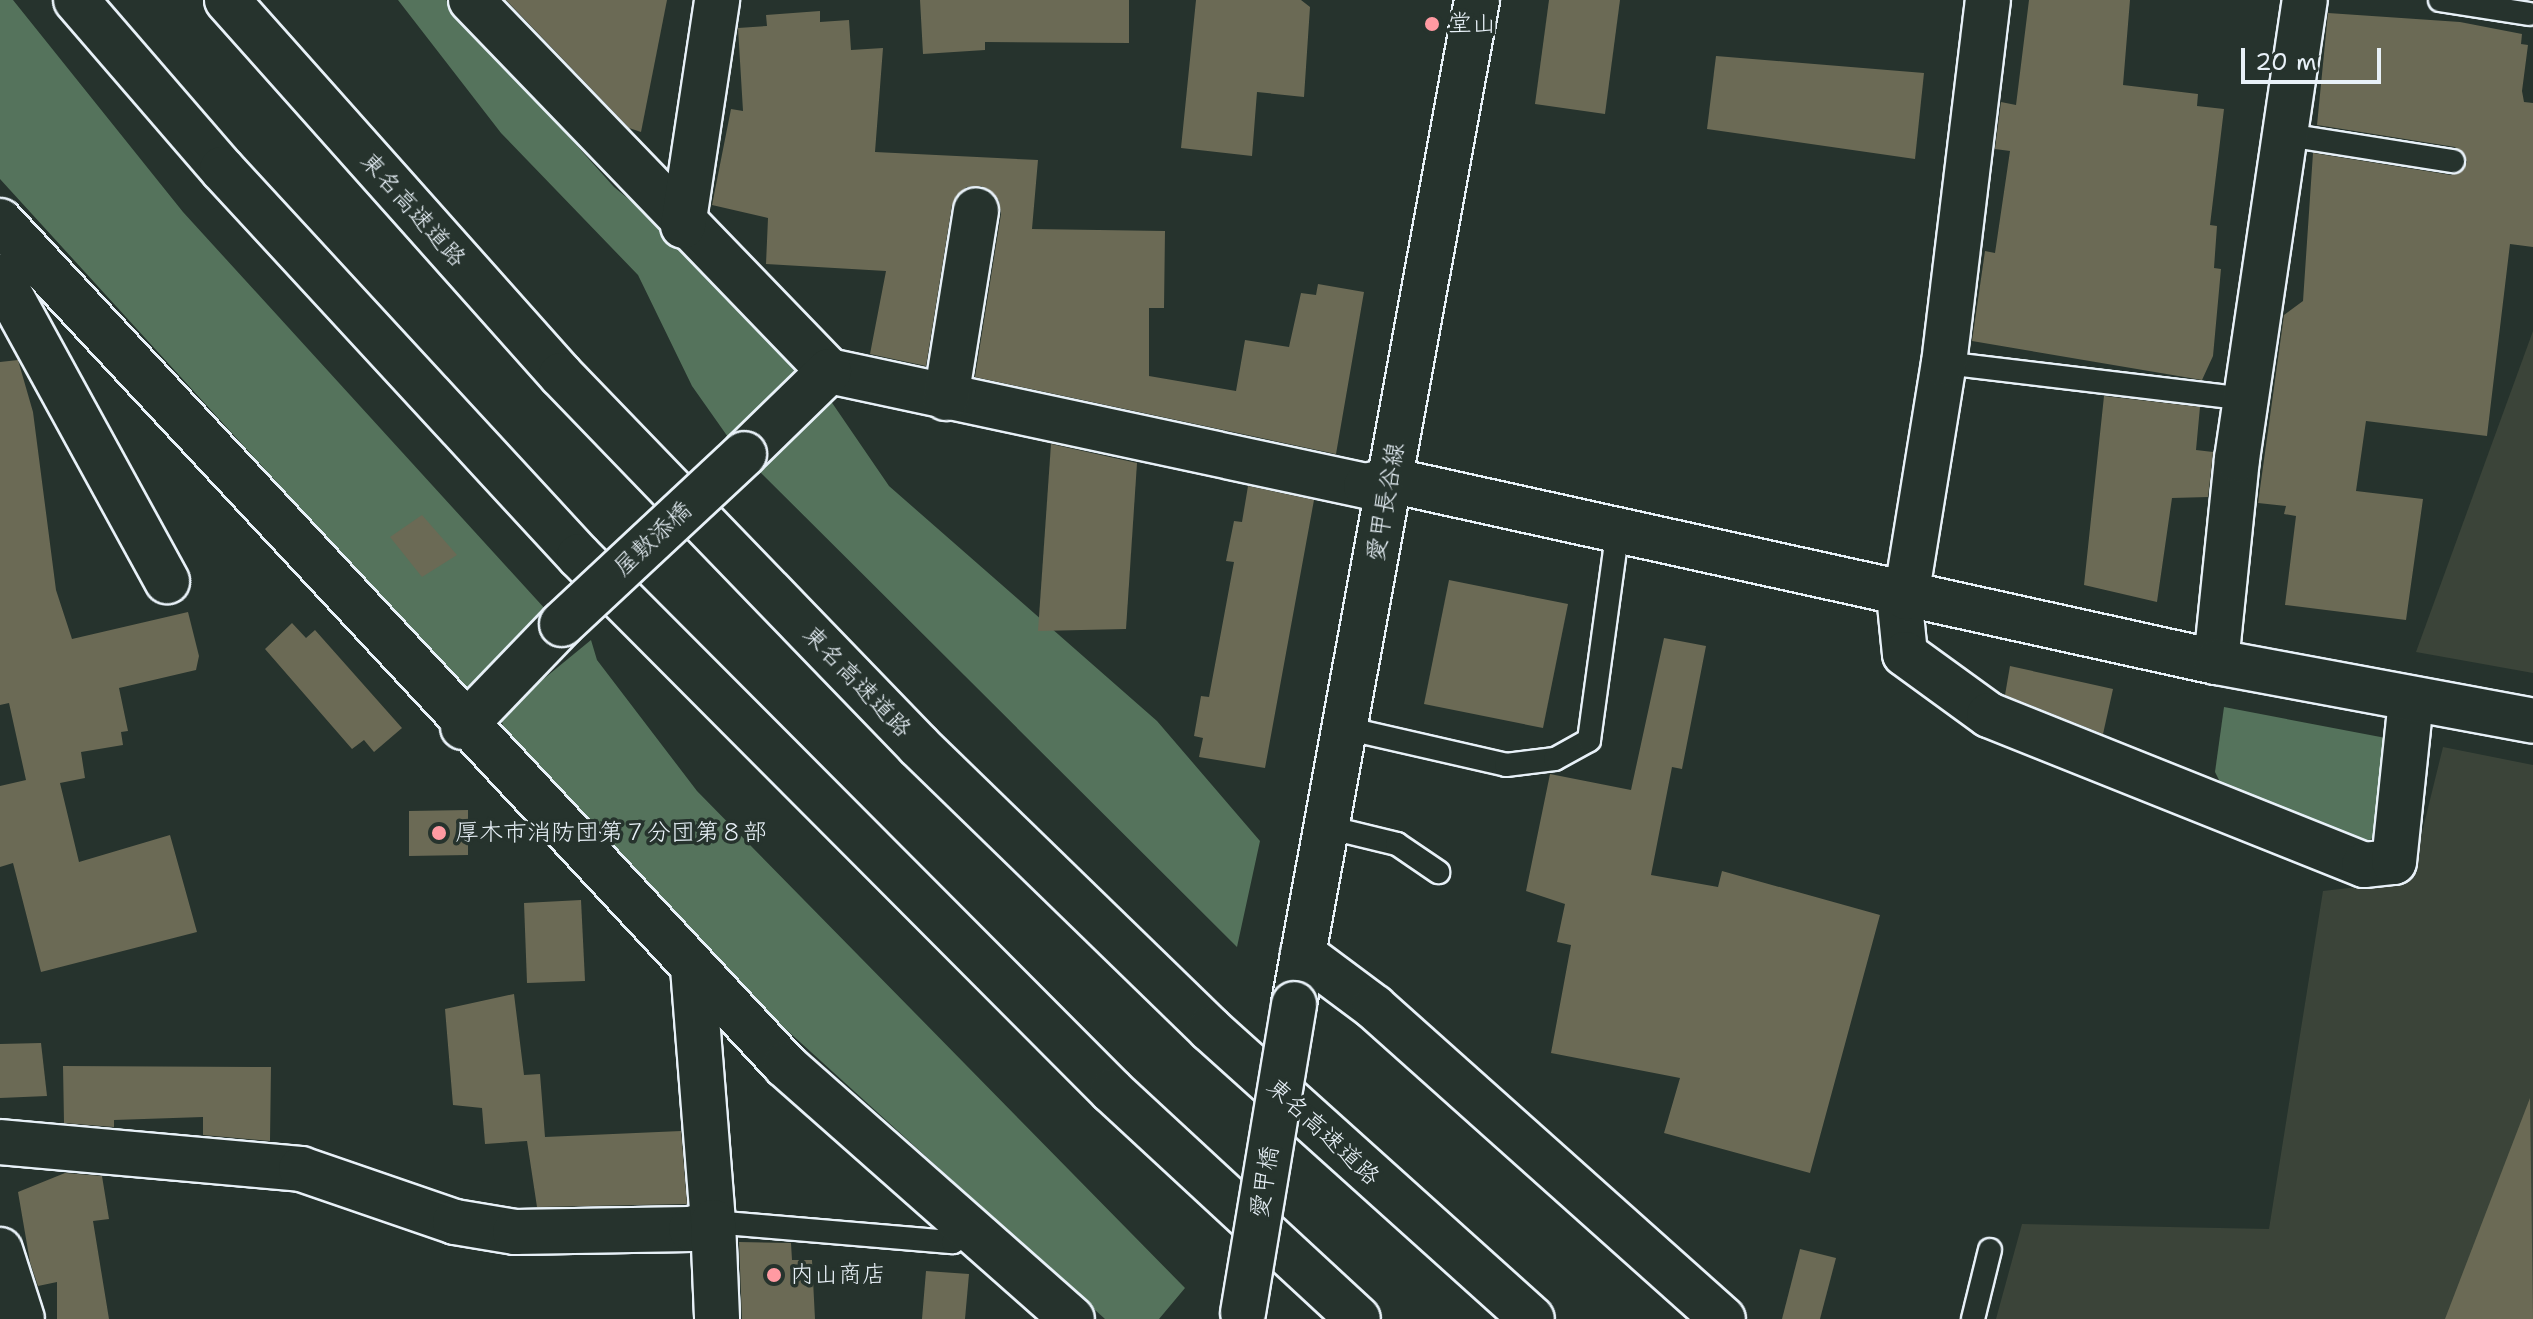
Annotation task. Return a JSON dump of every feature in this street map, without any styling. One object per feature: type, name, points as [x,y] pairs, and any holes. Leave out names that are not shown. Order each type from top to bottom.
[{"type":"main road","points":[[76,0],[222,169],[579,556],[1112,1091],[1358,1319]]},
{"type":"main road","name":"東名高速道路","points":[[227,0],[561,375],[919,746],[1210,1029],[1532,1319]]},
{"type":"main road","points":[[471,0],[683,226],[701,231],[829,371],[1366,486],[1390,480],[1618,528],[1903,596],[2216,662],[2533,721]]},
{"type":"main road","points":[[683,226],[717,0]]},
{"type":"main road","name":"愛甲長谷線","points":[[1294,1004],[1477,0]]},
{"type":"main road","points":[[1988,0],[1944,363],[1903,596],[1905,654],[1989,715],[2364,865],[2394,862],[2411,699]]},
{"type":"main road","points":[[2216,662],[2247,399],[2288,135],[2305,0]]},
{"type":"main road","points":[[946,398],[976,210]]},
{"type":"main road","points":[[0,221],[463,727],[785,1065],[974,1228],[1072,1319]]},
{"type":"main road","points":[[0,276],[148,559]]},
{"type":"main road","name":"屋敷添橋","points":[[463,727],[562,624],[829,371]]},
{"type":"main road","points":[[1303,954],[1374,1007],[1723,1319]]},
{"type":"main road","points":[[693,967],[713,1222],[717,1319]]},
{"type":"main road","name":"愛甲橋","points":[[1242,1316],[1294,1004]]},
{"type":"main road","points":[[0,1142],[301,1169],[455,1222],[515,1232],[713,1222]]},
{"type":"main road","points":[[0,1250],[22,1319]]},
{"type":"lane","points":[[2440,0],[2529,14]]},
{"type":"lane","points":[[2288,135],[2453,161]]},
{"type":"lane","points":[[1944,363],[2247,399]]},
{"type":"lane","points":[[1345,728],[1506,765],[1555,759],[1589,740],[1618,528]]},
{"type":"lane","points":[[1327,827],[1397,844],[1438,872]]},
{"type":"lane","points":[[713,1222],[953,1242],[974,1228]]},
{"type":"lane","points":[[1973,1319],[1990,1250]]},
{"type":"shaded area","points":[[2533,331],[2533,673],[2416,652]]},
{"type":"shaded area","points":[[2443,747],[2533,765],[2533,1319],[1996,1319],[2022,1224],[2269,1229],[2323,891],[2410,881]]},
{"type":"green space","points":[[0,0],[13,0],[183,212],[557,622],[514,654],[541,681],[591,640],[597,660],[697,791],[1185,1288],[1159,1319],[1105,1319],[779,1023],[505,741],[499,700],[469,693],[0,179]]},
{"type":"green space","points":[[398,0],[446,0],[614,187],[706,263],[813,375],[889,486],[1157,721],[1260,841],[1237,947],[735,447],[692,386],[638,275],[501,133]]},
{"type":"green space","points":[[2224,707],[2391,739],[2381,832],[2364,844],[2228,798],[2215,772]]},
{"type":"building","points":[[506,0],[667,0],[641,132],[629,128]]},
{"type":"building","points":[[920,0],[1129,0],[1129,43],[985,42],[985,50],[923,54]]},
{"type":"building","points":[[1196,0],[1301,0],[1310,7],[1304,97],[1257,92],[1252,156],[1181,148]]},
{"type":"building","points":[[1549,0],[1620,0],[1605,114],[1535,104]]},
{"type":"building","points":[[2029,0],[2130,0],[2123,85],[2198,94],[2197,106],[2224,109],[2210,225],[2217,226],[2214,268],[2221,269],[2213,356],[2202,380],[1972,341],[1985,251],[1995,253],[2010,151],[1995,149],[2001,102],[2016,105]]},
{"type":"building","points":[[820,11],[820,22],[849,20],[851,50],[883,48],[875,152],[1038,160],[1032,229],[1165,231],[1164,308],[1149,308],[1149,376],[1236,391],[1245,340],[1289,347],[1301,293],[1316,295],[1318,284],[1364,292],[1336,454],[975,377],[1001,214],[999,200],[981,186],[966,187],[952,205],[926,366],[870,354],[886,271],[766,264],[768,218],[712,205],[731,109],[743,111],[738,28],[767,26],[766,15]]},
{"type":"building","points":[[2328,13],[2460,22],[2522,34],[2521,44],[2528,45],[2522,91],[2524,102],[2533,103],[2533,247],[2510,244],[2487,436],[2366,421],[2356,491],[2423,499],[2406,620],[2285,605],[2296,516],[2284,514],[2286,506],[2258,503],[2284,315],[2303,301],[2313,153],[2451,175],[2467,162],[2455,147],[2317,125]]},
{"type":"building","points":[[1716,56],[1924,73],[1915,159],[1707,129]]},
{"type":"building","points":[[18,360],[33,412],[56,590],[72,639],[188,612],[199,656],[196,670],[119,688],[128,731],[121,732],[123,745],[81,752],[85,778],[60,783],[79,862],[170,835],[197,932],[41,972],[13,863],[0,867],[0,786],[26,780],[9,703],[0,705],[0,362]]},
{"type":"building","points":[[2104,396],[2200,407],[2196,450],[2213,452],[2208,497],[2172,498],[2157,602],[2084,585]]},
{"type":"building","points":[[1051,444],[1137,463],[1126,629],[1038,631]]},
{"type":"building","points":[[1248,486],[1314,500],[1265,768],[1199,757],[1203,738],[1194,736],[1201,696],[1209,697],[1234,562],[1226,561],[1234,521],[1242,522]]},
{"type":"building","points":[[422,515],[457,555],[422,577],[390,537]]},
{"type":"building","points":[[1449,580],[1568,604],[1543,728],[1424,704]]},
{"type":"building","points":[[292,623],[306,638],[315,630],[402,728],[374,752],[364,740],[352,749],[265,649]]},
{"type":"building","points":[[1664,638],[1706,646],[1682,769],[1672,767],[1651,875],[1718,887],[1722,871],[1880,915],[1810,1173],[1664,1133],[1680,1078],[1551,1053],[1571,945],[1557,942],[1565,904],[1526,891],[1550,774],[1631,790]]},
{"type":"building","points":[[2010,666],[2113,689],[2103,734],[2005,695]]},
{"type":"building","name":"厚木市消防団第７分団第８部","points":[[468,810],[468,855],[409,856],[409,811]]},
{"type":"building","points":[[581,900],[585,981],[527,983],[524,903]]},
{"type":"building","points":[[514,994],[524,1075],[540,1074],[545,1137],[681,1131],[687,1204],[537,1207],[527,1141],[485,1144],[482,1108],[453,1105],[445,1009]]},
{"type":"building","points":[[41,1043],[47,1096],[0,1098],[0,1044]]},
{"type":"building","points":[[63,1066],[271,1067],[270,1141],[203,1135],[203,1117],[114,1120],[114,1127],[64,1123]]},
{"type":"building","points":[[2530,1098],[2533,1319],[2445,1319]]},
{"type":"building","points":[[65,1173],[102,1176],[109,1219],[93,1221],[109,1319],[57,1319],[57,1282],[38,1286],[30,1262],[18,1192]]},
{"type":"building","name":"内山商店","points":[[739,1242],[791,1243],[792,1260],[812,1260],[815,1319],[742,1319]]},
{"type":"building","points":[[1800,1249],[1836,1258],[1820,1319],[1782,1319]]},
{"type":"building","points":[[926,1271],[969,1274],[965,1319],[922,1319]]},
{"type":"place","name":"堂山","points":[[1432,24]]},
{"type":"place","name":"厚木市消防団第７分団第８部","points":[[439,833]]},
{"type":"place","name":"内山商店","points":[[774,1275]]}]
